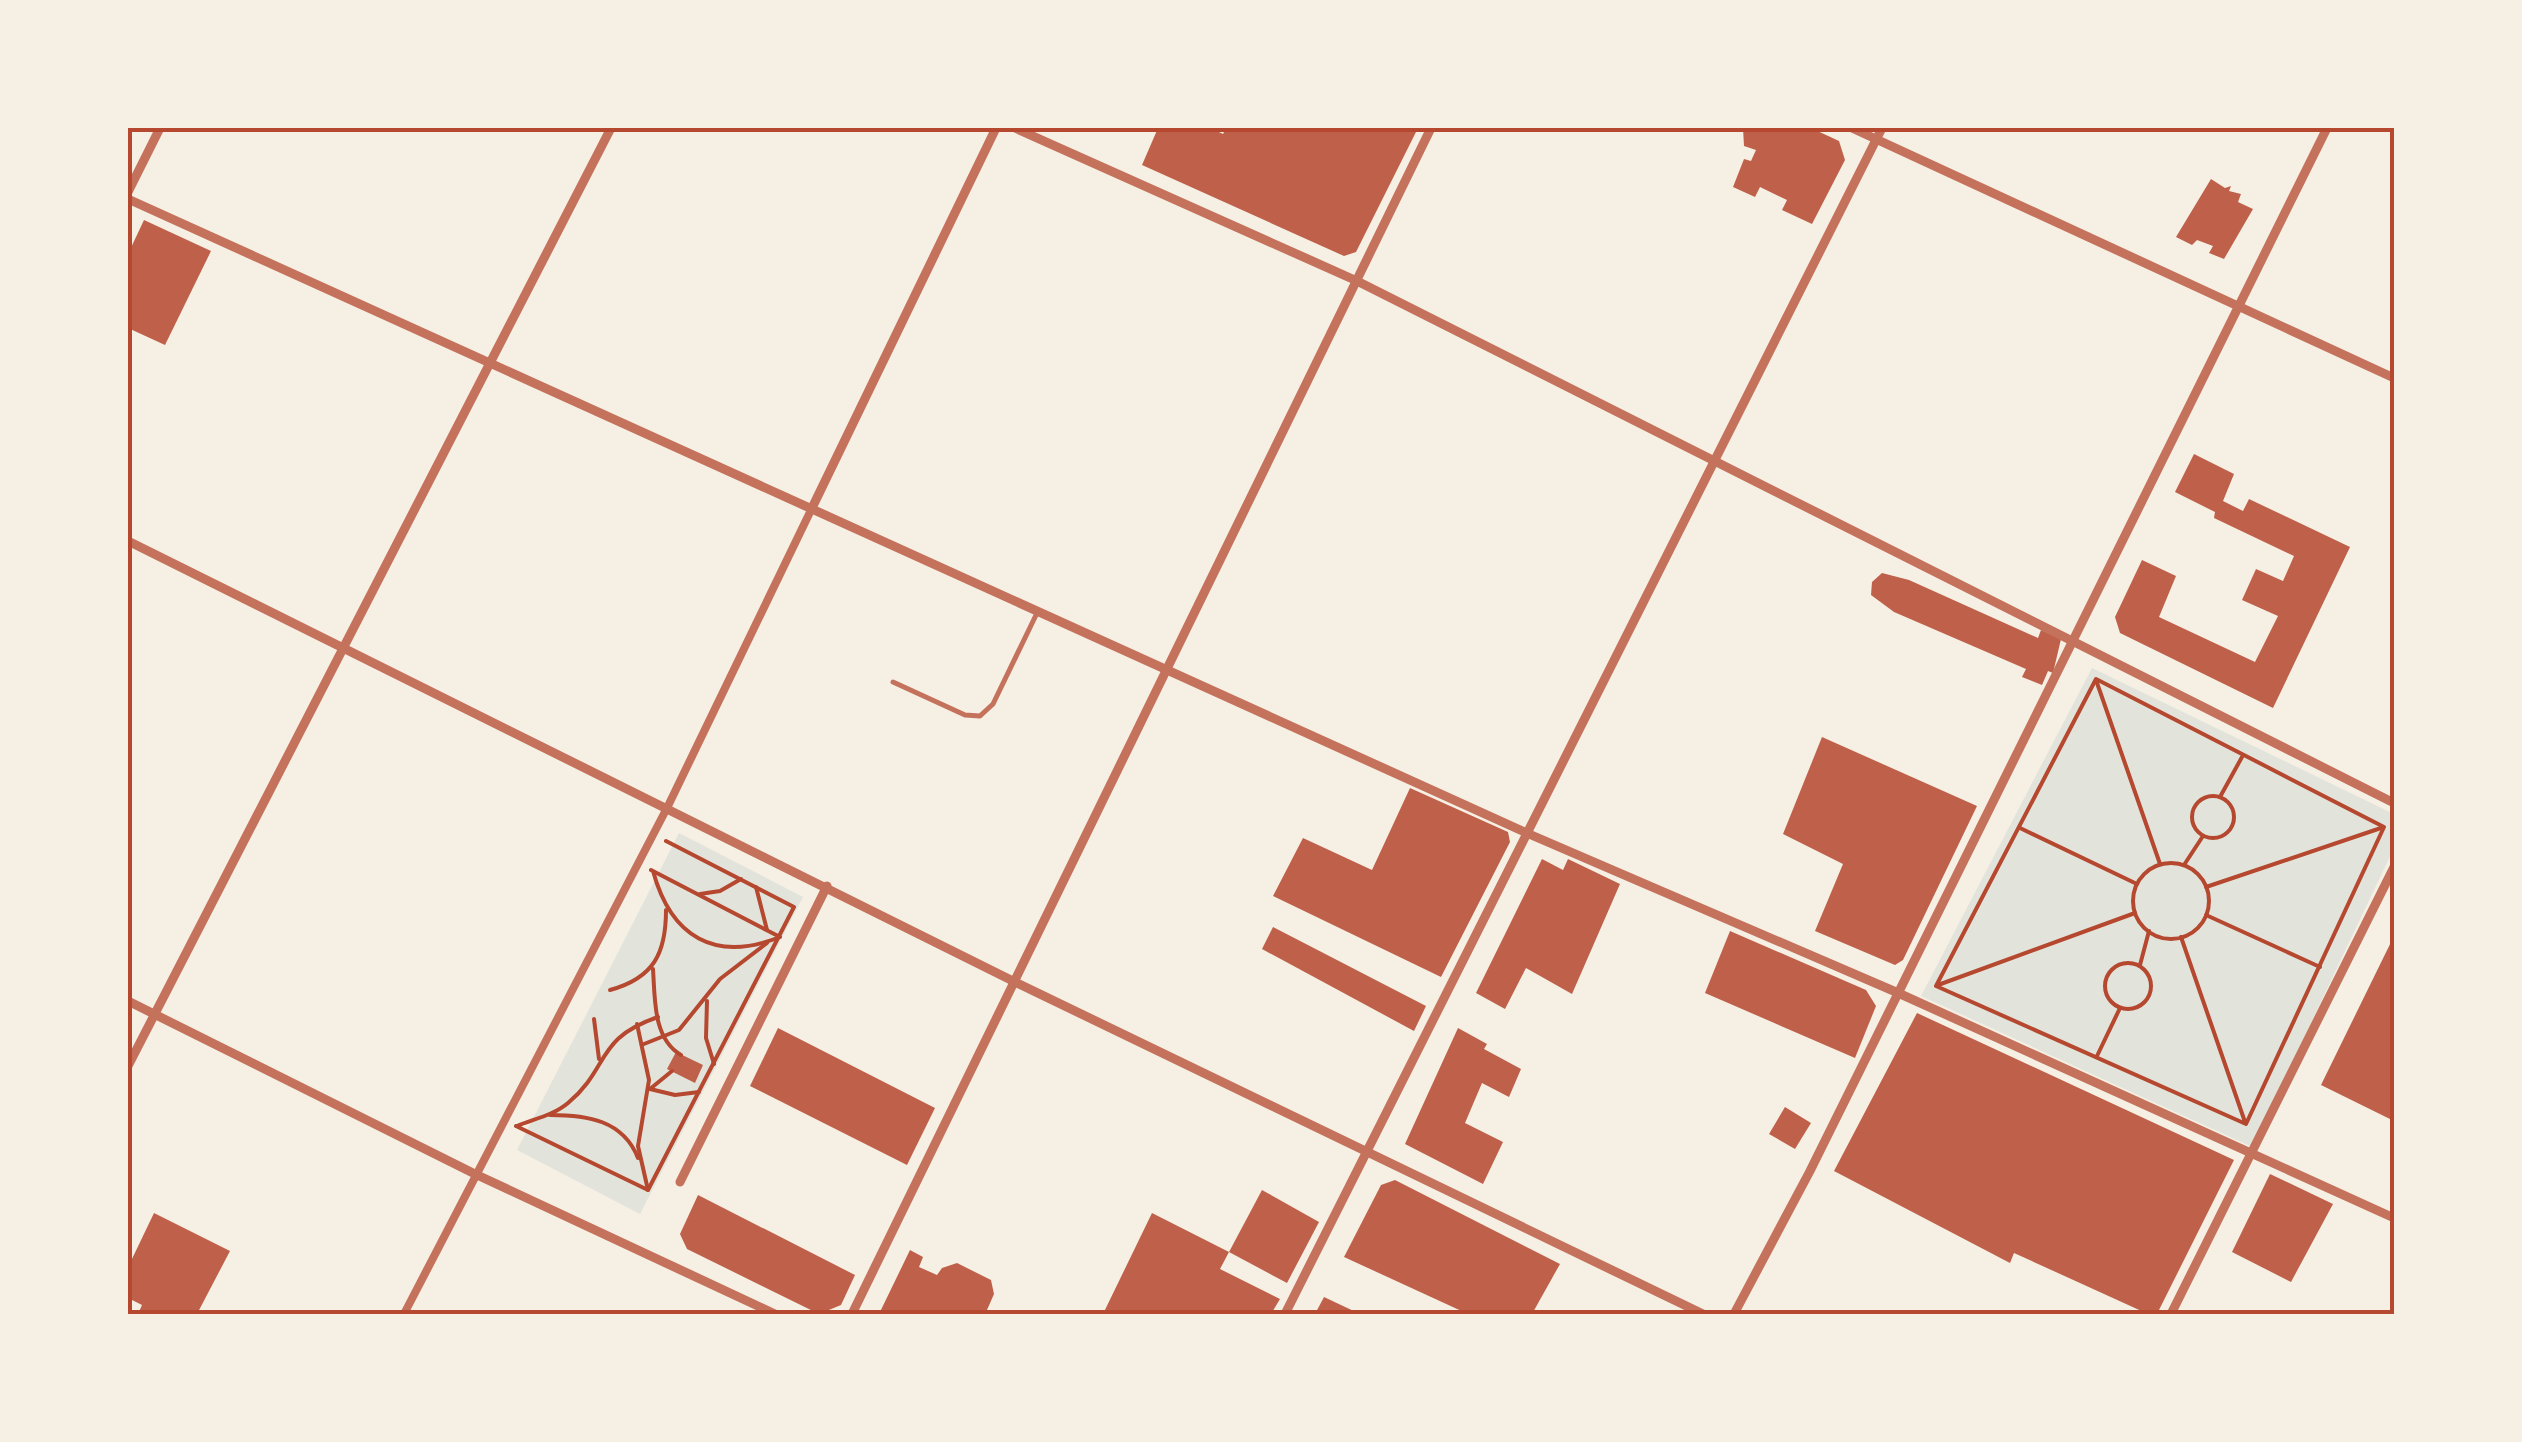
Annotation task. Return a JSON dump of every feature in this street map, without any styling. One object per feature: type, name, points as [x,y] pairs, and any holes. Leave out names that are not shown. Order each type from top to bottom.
[{"type":"street","points":[[160,128],[128,195],[1528,834],[1896,992],[2394,1218]]},
{"type":"street","points":[[128,1066],[611,128]]},
{"type":"street","points":[[404,1314],[668,806],[996,128]]},
{"type":"street","points":[[1015,128],[1357,281],[2394,803]]},
{"type":"street","points":[[852,1314],[1164,668],[1431,128]]},
{"type":"street","points":[[1852,128],[2394,378]]},
{"type":"street","points":[[1285,1314],[1882,128]]},
{"type":"street","points":[[1734,1314],[2327,128]]},
{"type":"street","points":[[128,541],[668,806],[1015,982],[1703,1314]]},
{"type":"street","points":[[2172,1314],[2394,868]]},
{"type":"street","points":[[680,1182],[828,886]]},
{"type":"street","points":[[128,1001],[475,1174],[775,1314]]},
{"type":"lane","points":[[893,682],[965,715],[980,716],[992,704],[1038,610]]},
{"type":"path","points":[[2096,679],[2384,827]]},
{"type":"path","points":[[1936,986],[2096,679]]},
{"type":"path","points":[[2096,679],[2160,864]]},
{"type":"path","points":[[2220,797],[2243,756]]},
{"type":"path","points":[[2206,797],[2220,797],[2233,811],[2232,824],[2223,835],[2204,836],[2194,826],[2192,812],[2206,797]]},
{"type":"path","points":[[2206,887],[2384,827]]},
{"type":"path","points":[[2246,1124],[2384,827]]},
{"type":"path","points":[[2018,828],[2137,884]]},
{"type":"path","points":[[648,1190],[794,907],[653,834]]},
{"type":"path","points":[[2184,865],[2204,836]]},
{"type":"path","points":[[638,863],[780,937]]},
{"type":"path","points":[[2160,864],[2184,865],[2206,887],[2206,915],[2200,925],[2181,937],[2148,931],[2135,913],[2137,884],[2160,864]]},
{"type":"path","points":[[653,871],[666,910],[665,941],[653,969],[658,1018],[668,1047],[681,1054]]},
{"type":"path","points":[[695,894],[720,891],[741,879]]},
{"type":"path","points":[[756,887],[767,930]]},
{"type":"path","points":[[666,910],[692,934],[717,948],[736,949],[780,937]]},
{"type":"path","points":[[1936,986],[2135,913]]},
{"type":"path","points":[[2206,915],[2321,968]]},
{"type":"path","points":[[2140,965],[2148,931]]},
{"type":"path","points":[[2181,937],[2246,1124]]},
{"type":"path","points":[[644,1044],[690,1020],[729,970],[771,940]]},
{"type":"path","points":[[2118,964],[2140,965],[2150,978],[2150,993],[2141,1005],[2120,1008],[2108,998],[2107,975],[2118,964]]},
{"type":"path","points":[[610,990],[630,984],[653,969]]},
{"type":"path","points":[[1936,986],[2246,1124]]},
{"type":"path","points":[[709,994],[706,1038],[714,1064]]},
{"type":"path","points":[[2097,1056],[2120,1008]]},
{"type":"path","points":[[516,1126],[570,1102],[606,1048],[637,1024],[658,1018]]},
{"type":"path","points":[[594,1019],[601,1047],[599,1062]]},
{"type":"path","points":[[637,1024],[644,1044],[650,1090],[639,1162]]},
{"type":"path","points":[[650,1090],[672,1072]]},
{"type":"path","points":[[650,1090],[675,1095],[699,1092]]},
{"type":"path","points":[[545,1115],[603,1121],[626,1136],[648,1190]]},
{"type":"path","points":[[504,1120],[648,1190]]},
{"type":"shaded area","points":[[2092,668],[2394,814],[2394,848],[2252,1147],[1921,996]]},
{"type":"shaded area","points":[[679,833],[803,897],[640,1214],[517,1150]]},
{"type":"building","points":[[1158,128],[1211,128],[1223,134],[1226,128],[1418,128],[1356,252],[1344,256],[1142,165]]},
{"type":"building","points":[[1743,128],[1811,128],[1839,141],[1845,160],[1812,224],[1782,210],[1787,200],[1760,187],[1755,197],[1733,187],[1744,159],[1751,161],[1756,150],[1744,146]]},
{"type":"building","points":[[2211,179],[2225,188],[2231,186],[2229,191],[2241,194],[2238,202],[2253,209],[2224,259],[2209,253],[2213,246],[2197,240],[2192,245],[2176,237]]},
{"type":"building","points":[[144,220],[211,251],[165,345],[128,328],[128,254]]},
{"type":"building","points":[[2194,454],[2234,474],[2223,501],[2243,511],[2249,499],[2350,547],[2273,708],[2120,633],[2115,617],[2142,560],[2176,576],[2159,617],[2255,662],[2278,616],[2242,600],[2256,569],[2283,581],[2294,556],[2214,518],[2215,512],[2175,492]]},
{"type":"building","points":[[1882,573],[1909,580],[2038,638],[2041,630],[2061,639],[2053,673],[2048,671],[2042,685],[2022,677],[2026,669],[1894,612],[1871,595],[1872,582]]},
{"type":"building","points":[[1822,737],[1977,806],[1903,960],[1895,965],[1815,931],[1843,864],[1783,834]]},
{"type":"building","points":[[1410,788],[1508,832],[1510,842],[1441,977],[1273,896],[1303,838],[1372,870]]},
{"type":"building","points":[[1542,859],[1563,870],[1568,859],[1620,884],[1572,994],[1526,968],[1505,1009],[1476,993]]},
{"type":"building","points":[[1273,927],[1426,1006],[1414,1031],[1262,949]]},
{"type":"building","points":[[1730,931],[1866,990],[1876,1006],[1855,1058],[1705,993]]},
{"type":"building","points":[[2394,936],[2394,1121],[2321,1085]]},
{"type":"building","points":[[1917,1013],[2234,1160],[2157,1314],[2148,1314],[2014,1253],[2010,1263],[1834,1171]]},
{"type":"building","points":[[778,1028],[935,1108],[907,1165],[750,1086]]},
{"type":"building","points":[[1458,1028],[1487,1044],[1484,1049],[1521,1069],[1509,1097],[1482,1083],[1465,1123],[1503,1142],[1483,1184],[1405,1144]]},
{"type":"building","points":[[676,1052],[703,1065],[695,1083],[667,1069]]},
{"type":"building","points":[[1785,1107],[1811,1123],[1795,1149],[1769,1134]]},
{"type":"building","points":[[2270,1174],[2333,1204],[2291,1282],[2232,1252]]},
{"type":"building","points":[[1395,1180],[1560,1264],[1532,1314],[1468,1314],[1344,1257],[1381,1185]]},
{"type":"building","points":[[1262,1190],[1319,1222],[1287,1283],[1229,1252]]},
{"type":"building","points":[[698,1195],[855,1275],[841,1305],[819,1314],[687,1249],[680,1234]]},
{"type":"building","points":[[154,1213],[230,1251],[197,1314],[138,1314],[142,1305],[128,1298],[128,1259],[131,1261]]},
{"type":"building","points":[[1152,1213],[1229,1252],[1220,1269],[1280,1299],[1271,1314],[1103,1314]]},
{"type":"building","points":[[910,1250],[923,1257],[919,1267],[937,1275],[942,1268],[957,1263],[991,1280],[994,1294],[987,1310],[995,1314],[879,1314]]},
{"type":"building","points":[[1324,1297],[1360,1314],[1315,1314]]}]
